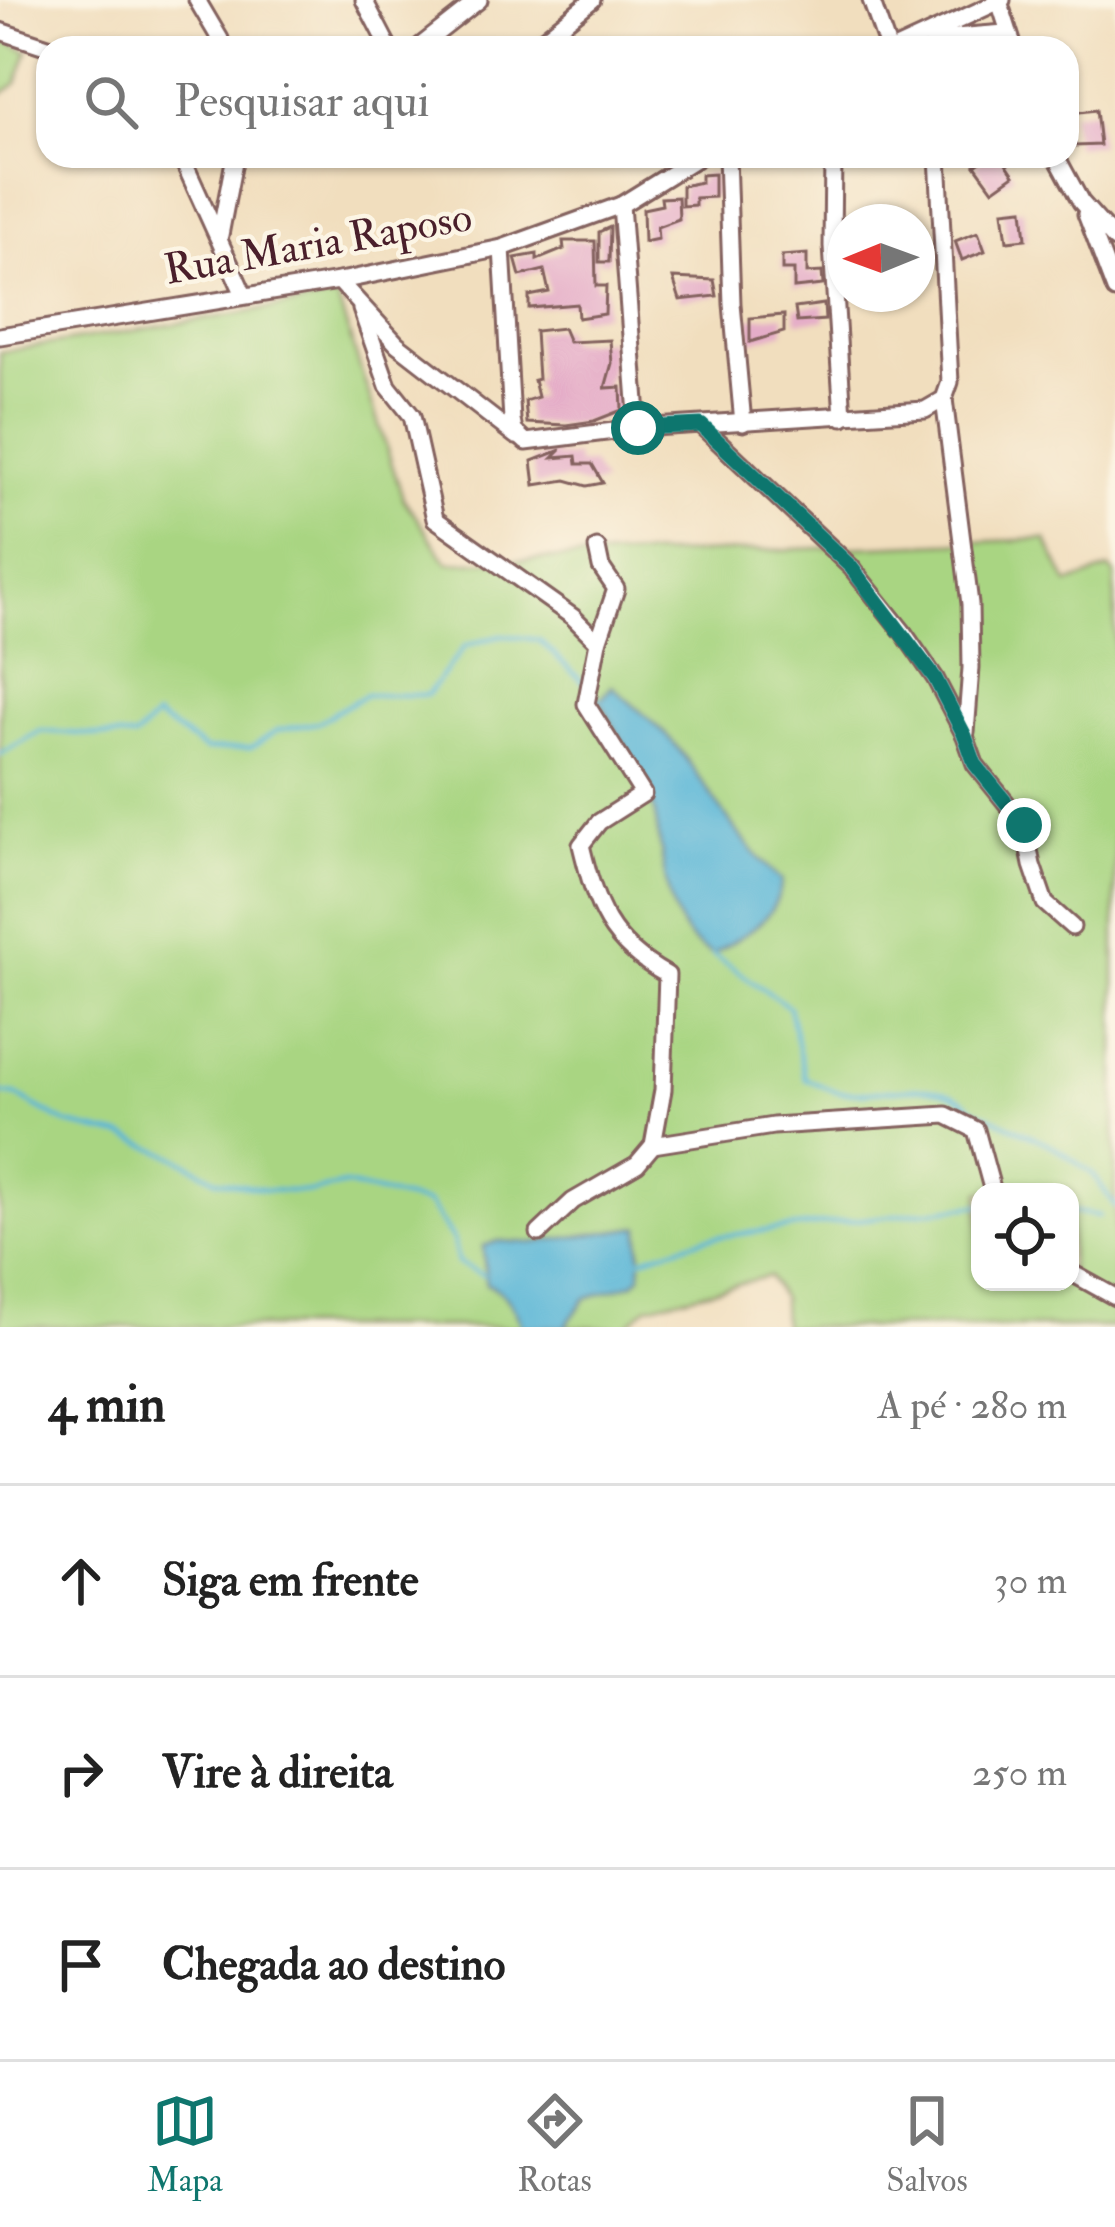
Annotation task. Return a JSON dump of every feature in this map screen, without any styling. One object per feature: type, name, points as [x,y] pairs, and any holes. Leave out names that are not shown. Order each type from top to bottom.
[{"type":"street","points":[[197,0],[218,36]]},
{"type":"street","points":[[364,0],[383,36]]},
{"type":"street","points":[[433,36],[479,0]]},
{"type":"street","points":[[547,36],[592,0]]},
{"type":"street","points":[[872,0],[884,36]]},
{"type":"street","points":[[937,36],[1001,1],[1004,36]]},
{"type":"street","points":[[0,32],[36,43]]},
{"type":"street","points":[[187,168],[244,295]]},
{"type":"street","points":[[219,238],[233,168]]},
{"type":"street","name":"Rua Maria Raposo","points":[[0,337],[502,248],[621,205],[681,168]]},
{"type":"street","points":[[727,168],[732,304],[743,423]]},
{"type":"street","points":[[833,168],[832,246],[843,417]]},
{"type":"street","points":[[338,280],[361,309],[430,372],[520,439],[536,443],[638,428],[925,410],[950,390],[939,168]]},
{"type":"street","points":[[1063,168],[1084,206],[1115,290]]},
{"type":"street","points":[[621,205],[638,428]]},
{"type":"street","points":[[1084,206],[1115,240]]},
{"type":"street","points":[[502,248],[512,420],[520,439]]},
{"type":"street","points":[[361,309],[388,386],[412,416],[435,518],[573,616],[598,642]]},
{"type":"street","points":[[944,399],[970,604],[965,736]]},
{"type":"street","points":[[701,425],[851,567],[935,678],[975,764],[1024,825],[1045,903],[1072,927]]},
{"type":"street","points":[[539,1233],[573,1201],[637,1164],[653,1144],[663,1090],[667,976],[635,958],[595,902],[581,845],[598,822],[643,794],[586,704],[598,642],[616,589],[601,567],[597,548]]},
{"type":"street","points":[[653,1144],[772,1126],[946,1115],[976,1130],[991,1183]]},
{"type":"street","points":[[1079,1277],[1115,1297]]},
{"type":"green space","points":[[0,39],[28,51],[17,83],[0,96]]},
{"type":"green space","points":[[337,298],[403,498],[448,563],[1046,539],[1068,584],[1109,569],[1115,575],[1115,1327],[783,1327],[782,1299],[769,1276],[648,1306],[625,1327],[0,1327],[0,352]]},
{"type":"water","points":[[612,686],[674,743],[741,836],[782,880],[766,916],[713,954],[681,927],[672,906],[649,793],[600,701]]},
{"type":"water","points":[[640,1227],[641,1276],[634,1283],[586,1298],[565,1327],[523,1327],[504,1295],[486,1284],[483,1246]]},
{"type":"building","points":[[1096,110],[1100,145],[1079,146],[1079,112]]},
{"type":"building","points":[[977,168],[1009,168],[1014,175],[993,190]]},
{"type":"building","points":[[714,174],[714,197],[695,198],[695,205],[682,206],[682,186],[701,182],[701,175]]},
{"type":"building","points":[[678,197],[679,219],[657,227],[658,239],[644,242],[643,209],[662,205],[661,198]]},
{"type":"building","points":[[1023,209],[1026,239],[1007,241],[1003,211]]},
{"type":"building","points":[[610,227],[609,262],[599,262],[599,232]]},
{"type":"building","points":[[978,232],[985,251],[962,260],[955,241]]},
{"type":"building","points":[[563,241],[595,241],[596,286],[606,286],[605,314],[578,318],[577,304],[529,308],[529,296],[549,292],[544,270],[520,276],[515,258],[537,254],[537,260],[564,249]]},
{"type":"building","points":[[807,254],[807,273],[822,272],[823,285],[794,288],[794,270],[782,270],[782,256]]},
{"type":"building","points":[[673,278],[714,280],[717,296],[680,300]]},
{"type":"building","points":[[824,304],[825,320],[797,322],[795,308]]},
{"type":"building","points":[[784,315],[784,332],[750,342],[750,318]]},
{"type":"building","points":[[563,328],[569,342],[610,340],[612,363],[605,388],[621,387],[622,410],[566,425],[527,423],[525,401],[538,397],[535,331]]},
{"type":"building","points":[[561,450],[553,458],[576,456],[577,464],[592,464],[603,483],[587,486],[566,480],[535,485],[532,461]]},
{"type":"waterway","points":[[0,754],[41,731],[135,738],[156,717],[206,750],[251,748],[278,730],[317,723],[365,695],[427,695],[465,646],[502,635],[539,640],[584,683]]},
{"type":"waterway","points":[[592,691],[600,701]]},
{"type":"waterway","points":[[713,954],[789,1007],[805,1078],[842,1092],[944,1091],[1053,1146],[1093,1174],[1115,1206]]},
{"type":"waterway","points":[[0,1093],[15,1095],[68,1124],[126,1137],[217,1180],[309,1192],[345,1185],[429,1204],[453,1240],[458,1263],[483,1275]]},
{"type":"waterway","points":[[640,1259],[706,1238],[971,1206]]},
{"type":"waterway","points":[[1079,1213],[1099,1216]]},
{"type":"route","points":[[638,428],[701,425],[851,567],[935,678],[975,764],[1024,825]]}]
